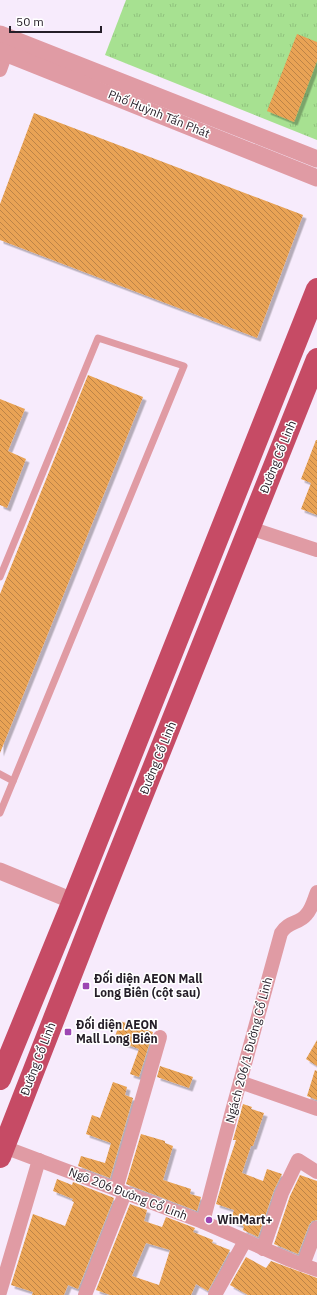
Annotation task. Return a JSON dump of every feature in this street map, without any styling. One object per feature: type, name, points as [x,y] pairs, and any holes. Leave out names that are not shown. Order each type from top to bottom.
[{"type":"main road","points":[[1,1075],[73,901],[317,289]]},
{"type":"main road","name":"Đường Cổ Linh","points":[[2,1152],[96,911],[317,359]]},
{"type":"street","points":[[0,70],[5,44]]},
{"type":"street","name":"Phố Huỳnh Tấn Phát","points":[[5,44],[317,159]]},
{"type":"street","name":"Phố Huỳnh Tấn Phát","points":[[5,44],[317,178]]},
{"type":"street","points":[[250,528],[317,550]]},
{"type":"street","points":[[0,871],[73,901]]},
{"type":"street","name":"Ngách 206/1 Đường Cổ Linh","points":[[203,1222],[281,933],[289,924],[306,916],[317,892]]},
{"type":"street","points":[[85,1295],[121,1191],[160,1037]]},
{"type":"street","points":[[240,1082],[317,1109]]},
{"type":"street","name":"Ngõ 206 Đường Cổ Linh","points":[[2,1152],[39,1160],[203,1222],[245,1241],[317,1270]]},
{"type":"street","points":[[0,1292],[39,1160]]},
{"type":"street","points":[[263,1248],[282,1193],[298,1160],[317,1172]]},
{"type":"street","points":[[303,1265],[317,1228]]},
{"type":"street","points":[[215,1295],[245,1241]]},
{"type":"lane","points":[[0,577],[98,338],[184,366],[0,813]]},
{"type":"lane","points":[[0,774],[13,781]]},
{"type":"green space","points":[[126,0],[317,0],[317,140],[105,55]]},
{"type":"building","points":[[297,34],[317,42],[317,61],[294,122],[267,111]]},
{"type":"building","points":[[34,113],[303,215],[257,338],[0,240],[0,204]]},
{"type":"building","points":[[88,375],[143,397],[0,753],[0,594]]},
{"type":"building","points":[[0,399],[25,409],[8,451],[26,459],[7,508],[0,505]]},
{"type":"building","points":[[316,440],[317,515],[301,509],[311,483],[301,479]]},
{"type":"building","points":[[120,1021],[153,1032],[139,1077],[130,1074],[139,1049],[114,1040]]},
{"type":"building","points":[[317,1040],[317,1066],[306,1059]]},
{"type":"building","points":[[160,1066],[193,1077],[189,1088],[157,1077]]},
{"type":"building","points":[[315,1070],[317,1071],[317,1100],[307,1096]]},
{"type":"building","points":[[113,1082],[127,1087],[125,1095],[133,1098],[110,1178],[78,1166],[81,1156],[105,1163],[111,1143],[86,1134],[92,1115],[100,1118]]},
{"type":"building","points":[[243,1104],[252,1107],[251,1109],[264,1113],[242,1173],[263,1181],[267,1169],[282,1174],[274,1190],[258,1237],[243,1230],[244,1226],[230,1221],[234,1210],[216,1204],[236,1140],[233,1140]]},
{"type":"building","points":[[141,1134],[165,1141],[165,1143],[173,1146],[163,1180],[191,1189],[190,1194],[201,1197],[197,1211],[126,1184]]},
{"type":"building","points":[[300,1175],[317,1181],[317,1220],[312,1221],[309,1225],[298,1254],[274,1244],[290,1196]]},
{"type":"building","points":[[57,1179],[72,1185],[73,1182],[114,1198],[78,1289],[68,1285],[64,1295],[32,1295],[33,1292],[11,1285],[33,1214],[65,1226],[74,1202],[72,1201],[73,1199],[53,1191]]},
{"type":"building","points":[[130,1204],[147,1210],[144,1221],[162,1227],[166,1217],[195,1228],[193,1232],[213,1240],[212,1243],[230,1250],[208,1291],[196,1284],[191,1295],[110,1295],[96,1290]],"holes":[[[146,1243],[170,1250],[159,1285],[132,1276]]]},
{"type":"building","points":[[246,1257],[266,1268],[271,1261],[317,1278],[317,1295],[248,1295],[230,1285]]},
{"type":"place","name":"Đối diện AEON Mall Long Biên (cột sau)","points":[[86,986]]},
{"type":"place","name":"Đối diện AEON Mall Long Biên","points":[[68,1032]]},
{"type":"place","name":"WinMart+","points":[[209,1220]]}]
